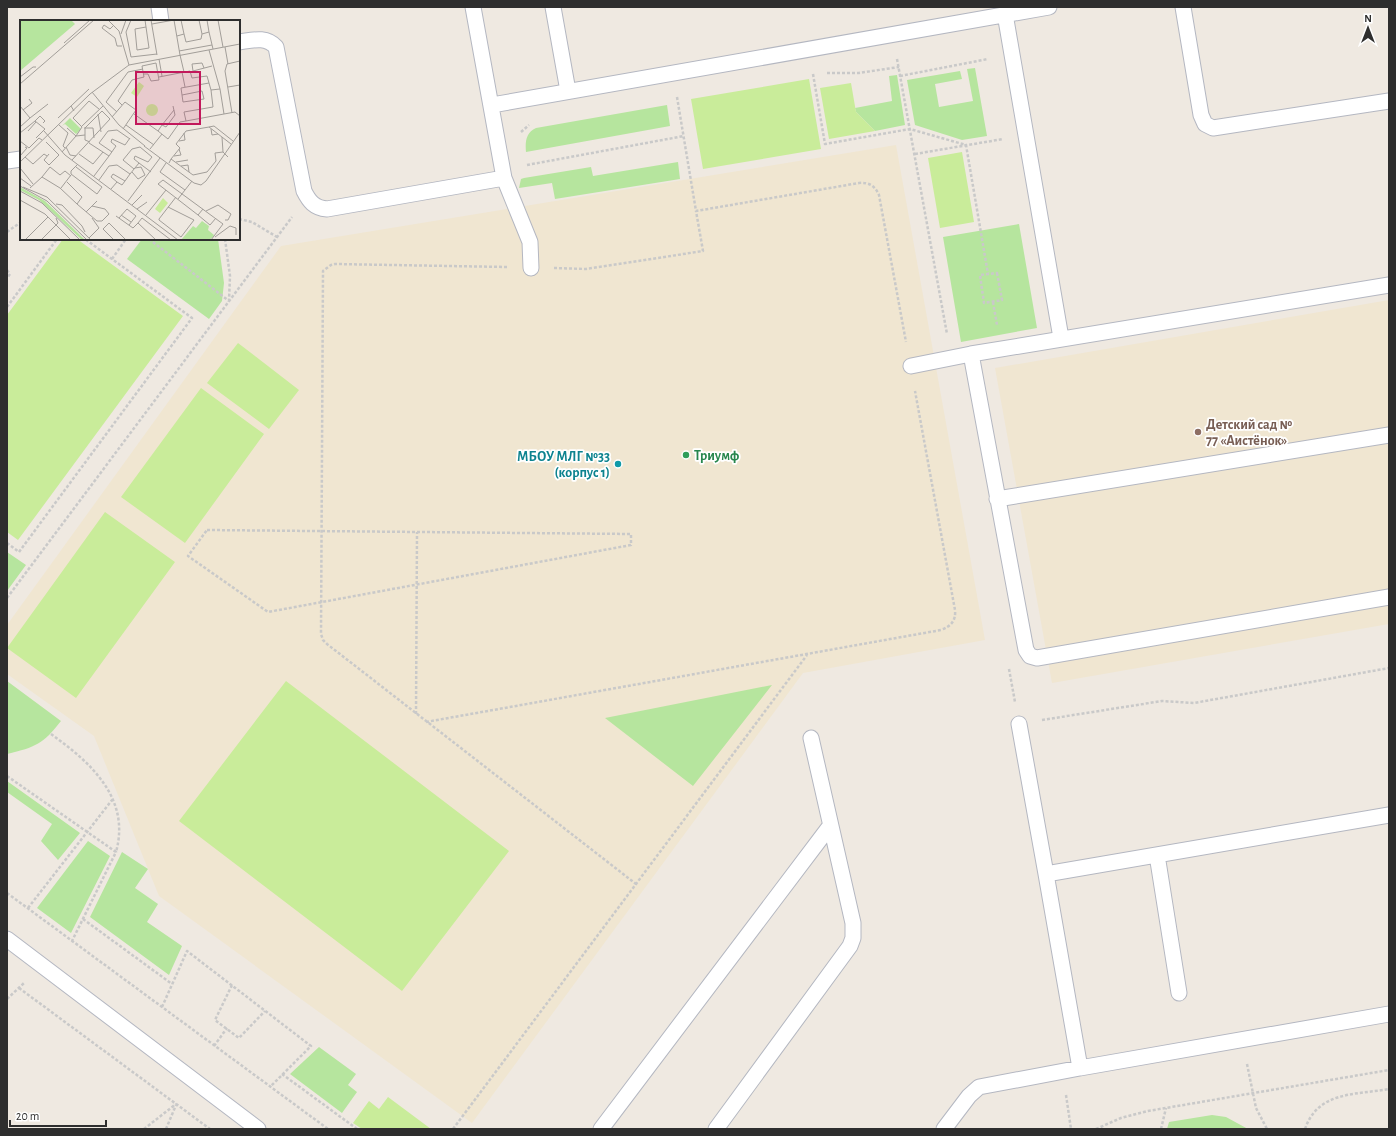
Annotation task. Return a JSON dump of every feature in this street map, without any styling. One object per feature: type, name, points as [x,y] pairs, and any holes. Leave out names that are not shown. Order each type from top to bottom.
[{"type":"lane","points":[[159,7],[161,20]]},
{"type":"lane","points":[[473,7],[492,105],[503,174],[530,242],[531,268]]},
{"type":"lane","points":[[553,7],[568,91]]},
{"type":"lane","points":[[492,105],[1049,7]]},
{"type":"lane","points":[[1183,7],[1201,115],[1205,124],[1213,128],[1389,101]]},
{"type":"lane","points":[[1005,14],[1061,338]]},
{"type":"lane","points":[[240,42],[264,40],[271,42],[276,47],[304,191],[313,205],[319,209],[327,209],[503,174]]},
{"type":"lane","points":[[7,161],[20,159]]},
{"type":"lane","points":[[911,366],[1061,338],[1389,285]]},
{"type":"lane","points":[[971,354],[1027,654],[1033,657],[1389,597]]},
{"type":"lane","points":[[997,499],[1389,435]]},
{"type":"lane","points":[[1019,724],[1080,1068]]},
{"type":"lane","points":[[716,1129],[852,942],[854,934],[853,923],[811,738]]},
{"type":"lane","points":[[1046,874],[1389,815]]},
{"type":"lane","points":[[601,1129],[830,826]]},
{"type":"lane","points":[[1157,855],[1179,993]]},
{"type":"lane","points":[[7,939],[258,1129]]},
{"type":"lane","points":[[944,1129],[969,1096],[979,1087],[1389,1014]]},
{"type":"path","points":[[809,49],[825,144],[910,129],[966,145]]},
{"type":"path","points":[[900,76],[1012,55]]},
{"type":"path","points":[[824,72],[859,73],[899,67]]},
{"type":"path","points":[[636,884],[426,722],[323,640],[320,627],[320,531],[323,271],[331,265],[336,264],[586,269],[703,251],[674,73]]},
{"type":"path","points":[[806,74],[818,73]]},
{"type":"path","points":[[670,99],[685,96]]},
{"type":"path","points":[[519,138],[527,126],[534,123]]},
{"type":"path","points":[[915,154],[1026,135]]},
{"type":"path","points":[[503,174],[684,136]]},
{"type":"path","points":[[966,145],[988,274]]},
{"type":"path","points":[[426,722],[941,630],[949,627],[956,617],[911,366],[877,189],[872,185],[858,183],[696,211]]},
{"type":"path","points":[[7,598],[296,211],[313,205]]},
{"type":"path","points":[[240,219],[252,222],[277,237]]},
{"type":"path","points":[[7,232],[20,223]]},
{"type":"path","points":[[7,307],[56,240]]},
{"type":"path","points":[[7,543],[19,552],[192,318],[86,240]]},
{"type":"path","points":[[112,259],[125,240]]},
{"type":"path","points":[[149,240],[229,301]]},
{"type":"path","points":[[225,240],[230,276],[229,301]]},
{"type":"path","points":[[7,270],[10,274],[7,278]]},
{"type":"path","points":[[997,272],[1002,300],[984,303],[980,275],[988,274],[997,272]]},
{"type":"path","points":[[207,530],[417,532],[631,534],[631,545],[268,612],[188,556],[207,530]]},
{"type":"path","points":[[416,714],[417,532]]},
{"type":"path","points":[[453,1129],[807,654]]},
{"type":"path","points":[[1019,724],[1162,701],[1194,703],[1389,668]]},
{"type":"path","points":[[51,734],[91,766],[101,778],[117,814],[119,831],[116,852],[72,941]]},
{"type":"path","points":[[7,776],[116,852]]},
{"type":"path","points":[[28,908],[112,800]]},
{"type":"path","points":[[7,893],[328,1129]]},
{"type":"path","points":[[83,920],[172,984]]},
{"type":"path","points":[[162,1007],[187,951],[311,1046],[270,1086]]},
{"type":"path","points":[[232,986],[215,1020],[239,1038],[265,1010]]},
{"type":"path","points":[[19,988],[210,1129]]},
{"type":"path","points":[[214,1046],[227,1028]]},
{"type":"path","points":[[1246,1060],[1256,1108],[1267,1129]]},
{"type":"path","points":[[1096,1129],[1120,1118],[1166,1108],[1389,1070]]},
{"type":"path","points":[[1063,1071],[1071,1129]]},
{"type":"path","points":[[282,1074],[357,1129]]},
{"type":"path","points":[[1305,1129],[1310,1116],[1318,1106],[1329,1099],[1389,1089]]},
{"type":"path","points":[[144,1129],[176,1104]]},
{"type":"path","points":[[166,1129],[176,1104]]},
{"type":"path","points":[[1161,1129],[1166,1108]]},
{"type":"shaded area","points":[[896,145],[985,640],[803,673],[472,1123],[159,896],[94,736],[7,674],[7,625],[281,246]]},
{"type":"shaded area","name":"Детский сад № 77 «Аистёнок»","points":[[1389,300],[1389,624],[1052,683],[995,368]]},
{"type":"green space","points":[[975,68],[987,136],[962,140],[915,125],[907,80],[960,71],[962,79],[935,84],[939,107],[973,101],[967,69]]},
{"type":"green space","points":[[897,75],[905,125],[875,131],[856,112],[855,108],[892,101],[889,76]]},
{"type":"green space","points":[[809,79],[821,149],[703,169],[691,99]]},
{"type":"green space","points":[[851,83],[856,112],[875,131],[829,139],[820,88]]},
{"type":"green space","points":[[667,105],[670,126],[526,152],[528,135],[536,128]]},
{"type":"green space","points":[[962,152],[974,222],[940,228],[928,158]]},
{"type":"green space","points":[[678,162],[680,179],[555,199],[552,183],[519,188],[521,179],[524,178],[591,167],[593,176]]},
{"type":"green space","points":[[1019,224],[1037,328],[961,342],[943,237]]},
{"type":"green space","points":[[62,240],[78,240],[183,316],[18,540],[7,532],[7,315]]},
{"type":"green space","points":[[141,240],[218,240],[224,283],[222,301],[209,319],[127,259]]},
{"type":"green space","points":[[238,343],[299,390],[269,429],[207,383]]},
{"type":"green space","points":[[201,388],[264,434],[185,543],[121,497]]},
{"type":"green space","points":[[105,512],[175,562],[76,698],[7,648]]},
{"type":"green space","points":[[7,552],[26,565],[7,591]]},
{"type":"green space","points":[[7,681],[61,721],[44,740],[38,744],[7,754]]},
{"type":"green space","points":[[286,681],[509,851],[402,991],[179,821]]},
{"type":"green space","points":[[772,685],[693,786],[605,718]]},
{"type":"green space","points":[[7,781],[80,833],[58,860],[41,841],[52,824],[7,792]]},
{"type":"green space","points":[[88,841],[110,856],[71,933],[37,908]]},
{"type":"green space","points":[[122,852],[148,869],[135,888],[158,904],[147,922],[182,946],[169,975],[90,917]]},
{"type":"green space","points":[[319,1047],[356,1074],[348,1085],[357,1092],[342,1113],[290,1074]]},
{"type":"green space","points":[[388,1097],[431,1129],[362,1129],[353,1123],[369,1101],[379,1109]]},
{"type":"green space","points":[[1212,1115],[1226,1117],[1248,1129],[1167,1129],[1169,1122]]},
{"type":"place","name":"Детский сад № 77 «Аистёнок»","points":[[1198,432]]},
{"type":"place","name":"Триумф","points":[[686,455]]},
{"type":"place","name":"МБОУ МЛГ №33 (корпус 1)","points":[[618,464]]}]
